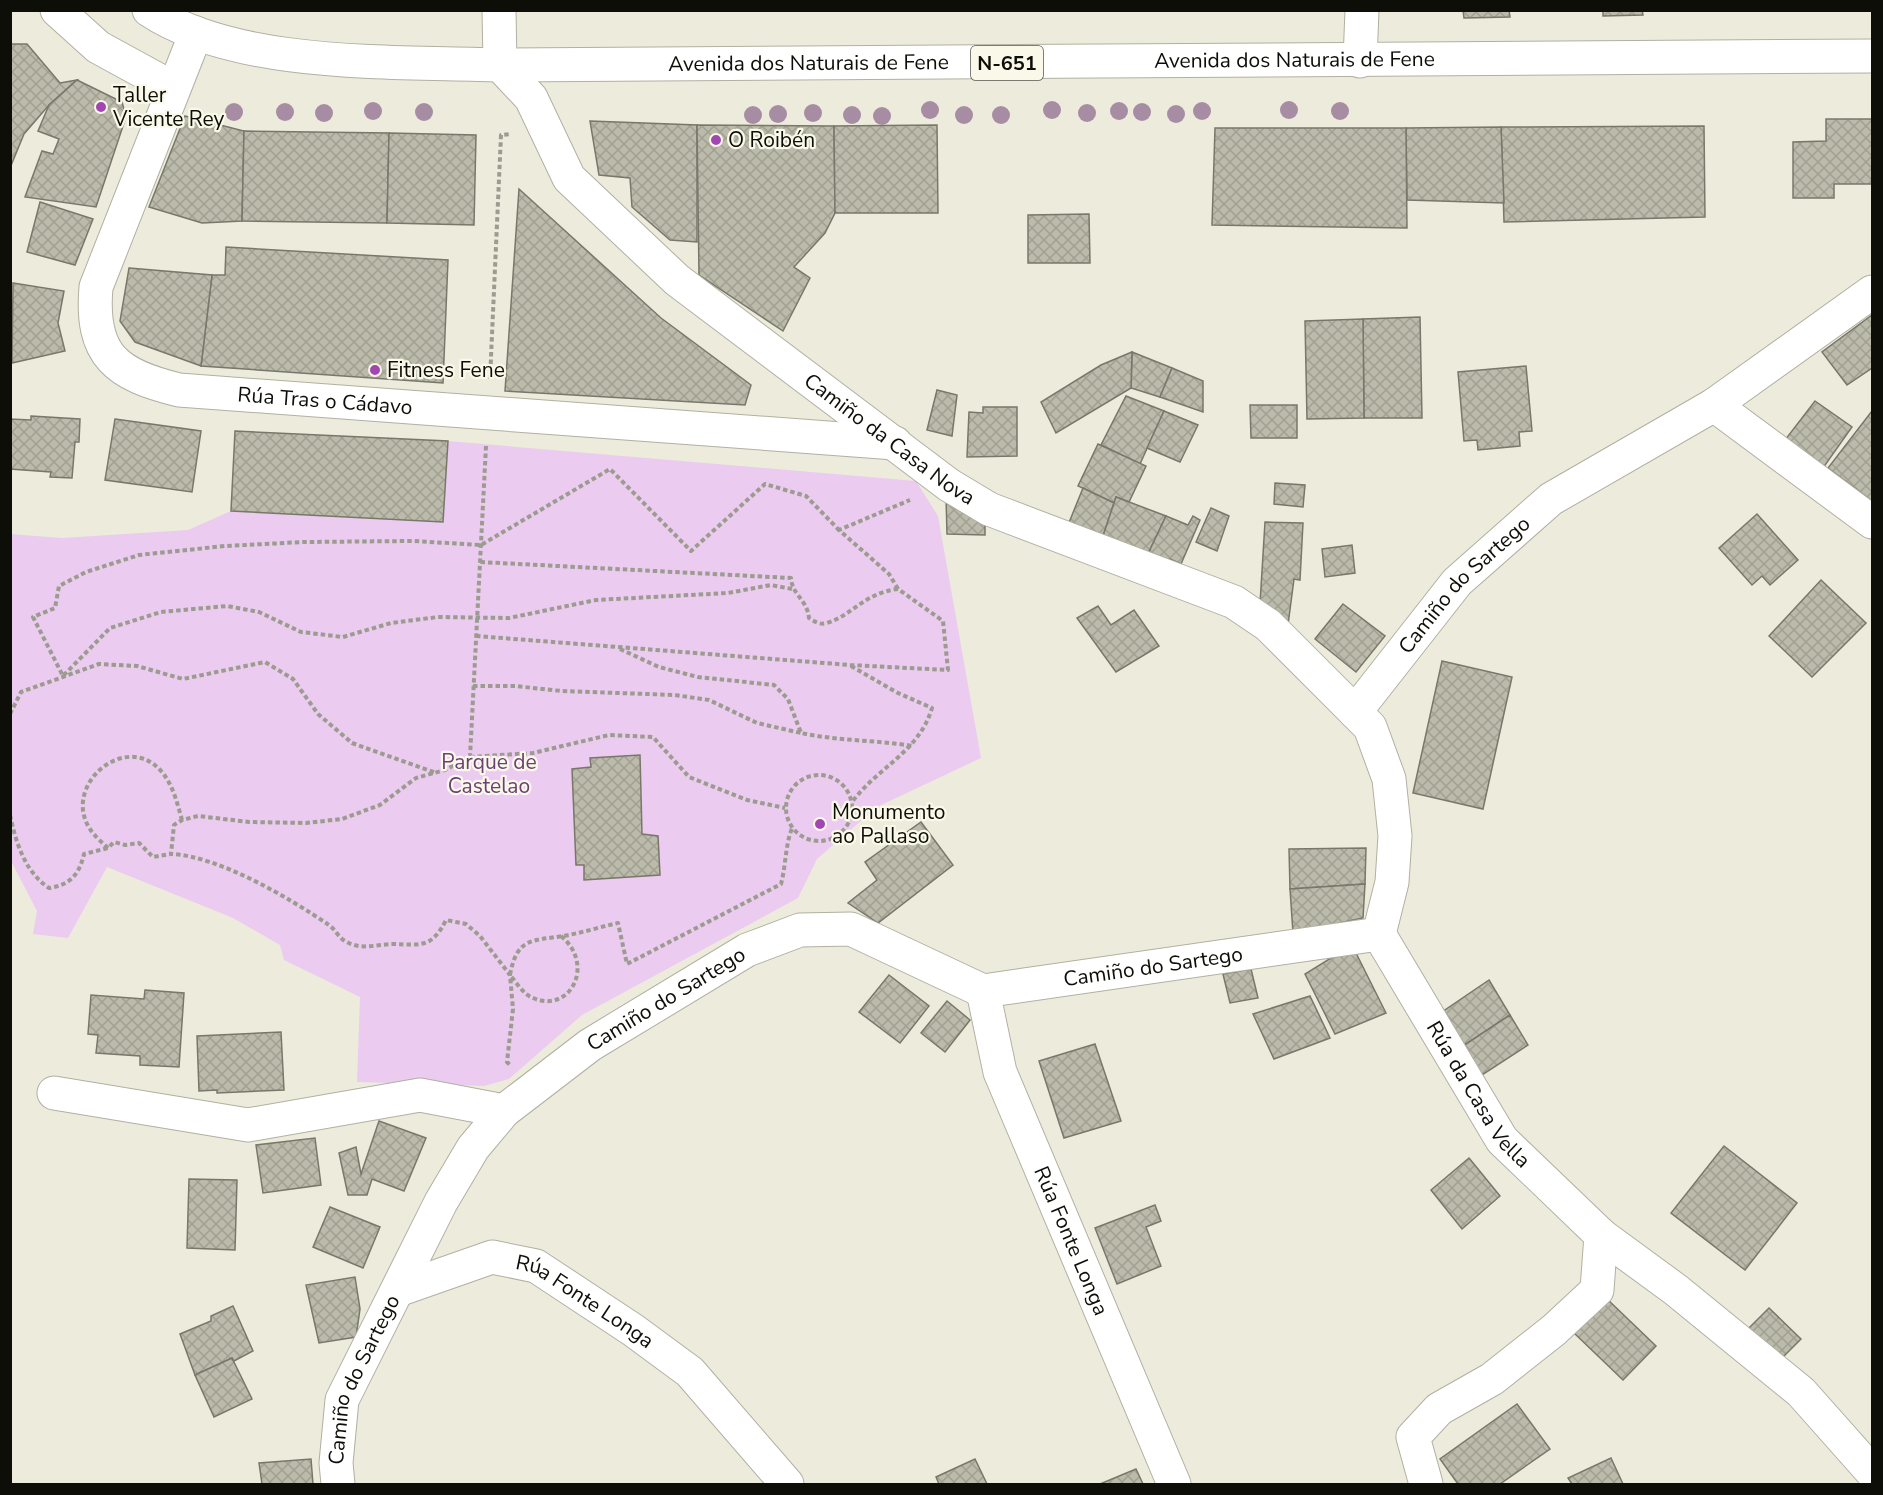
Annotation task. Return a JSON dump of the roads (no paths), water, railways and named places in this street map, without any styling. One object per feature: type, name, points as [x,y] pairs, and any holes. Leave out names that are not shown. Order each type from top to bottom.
[{"type":"main road","points":[[57,10],[98,47],[173,88]]},
{"type":"main road","name":"Avenida dos Naturais de Fene","points":[[149,10],[196,33],[251,49],[306,58],[500,65],[1872,56]]},
{"type":"main road","points":[[499,10],[500,65]]},
{"type":"main road","points":[[1360,61],[1362,10]]},
{"type":"main road","name":"Rúa Tras o Cádavo","points":[[196,33],[96,287],[94,315],[103,346],[117,367],[147,382],[179,390],[895,443]]},
{"type":"main road","name":"Camiño da Casa Nova","points":[[500,65],[531,98],[568,178],[677,280],[949,485],[989,509],[1233,602],[1268,625],[1355,712]]},
{"type":"main road","name":"Camiño do Sartego","points":[[1355,712],[1457,582],[1551,499],[1714,405],[1872,292]]},
{"type":"main road","points":[[1714,405],[1872,522]]},
{"type":"main road","points":[[1355,712],[1370,727],[1389,779],[1395,836],[1392,882],[1379,934]]},
{"type":"main road","name":"Camiño do Sartego","points":[[338,1485],[336,1463],[342,1400],[441,1202],[473,1148],[504,1111],[590,1045],[747,950],[800,930],[851,929],[983,991],[1379,934]]},
{"type":"main road","name":"Rúa da Casa Vella","points":[[1379,934],[1502,1140],[1601,1235],[1676,1290],[1801,1392],[1872,1472]]},
{"type":"main road","name":"Rúa Fonte Longa","points":[[983,991],[1000,1072],[1174,1485]]},
{"type":"main road","points":[[54,1092],[248,1125],[420,1095],[504,1111]]},
{"type":"main road","points":[[1426,1485],[1413,1437],[1439,1409],[1492,1378],[1554,1330],[1597,1290],[1601,1235]]},
{"type":"main road","name":"Rúa Fonte Longa","points":[[398,1290],[492,1257],[536,1266],[633,1330],[690,1372],[787,1485]]},
{"type":"place","name":"Taller Vicente Rey","points":[[101,107]]},
{"type":"place","name":"O Roibén","points":[[716,140]]},
{"type":"place","name":"Fitness Fene","points":[[375,370]]},
{"type":"place","name":"Monumento ao Pallaso","points":[[820,824]]},
{"type":"park label","name":"Parque de Castelao","points":[[489,774]]}]
